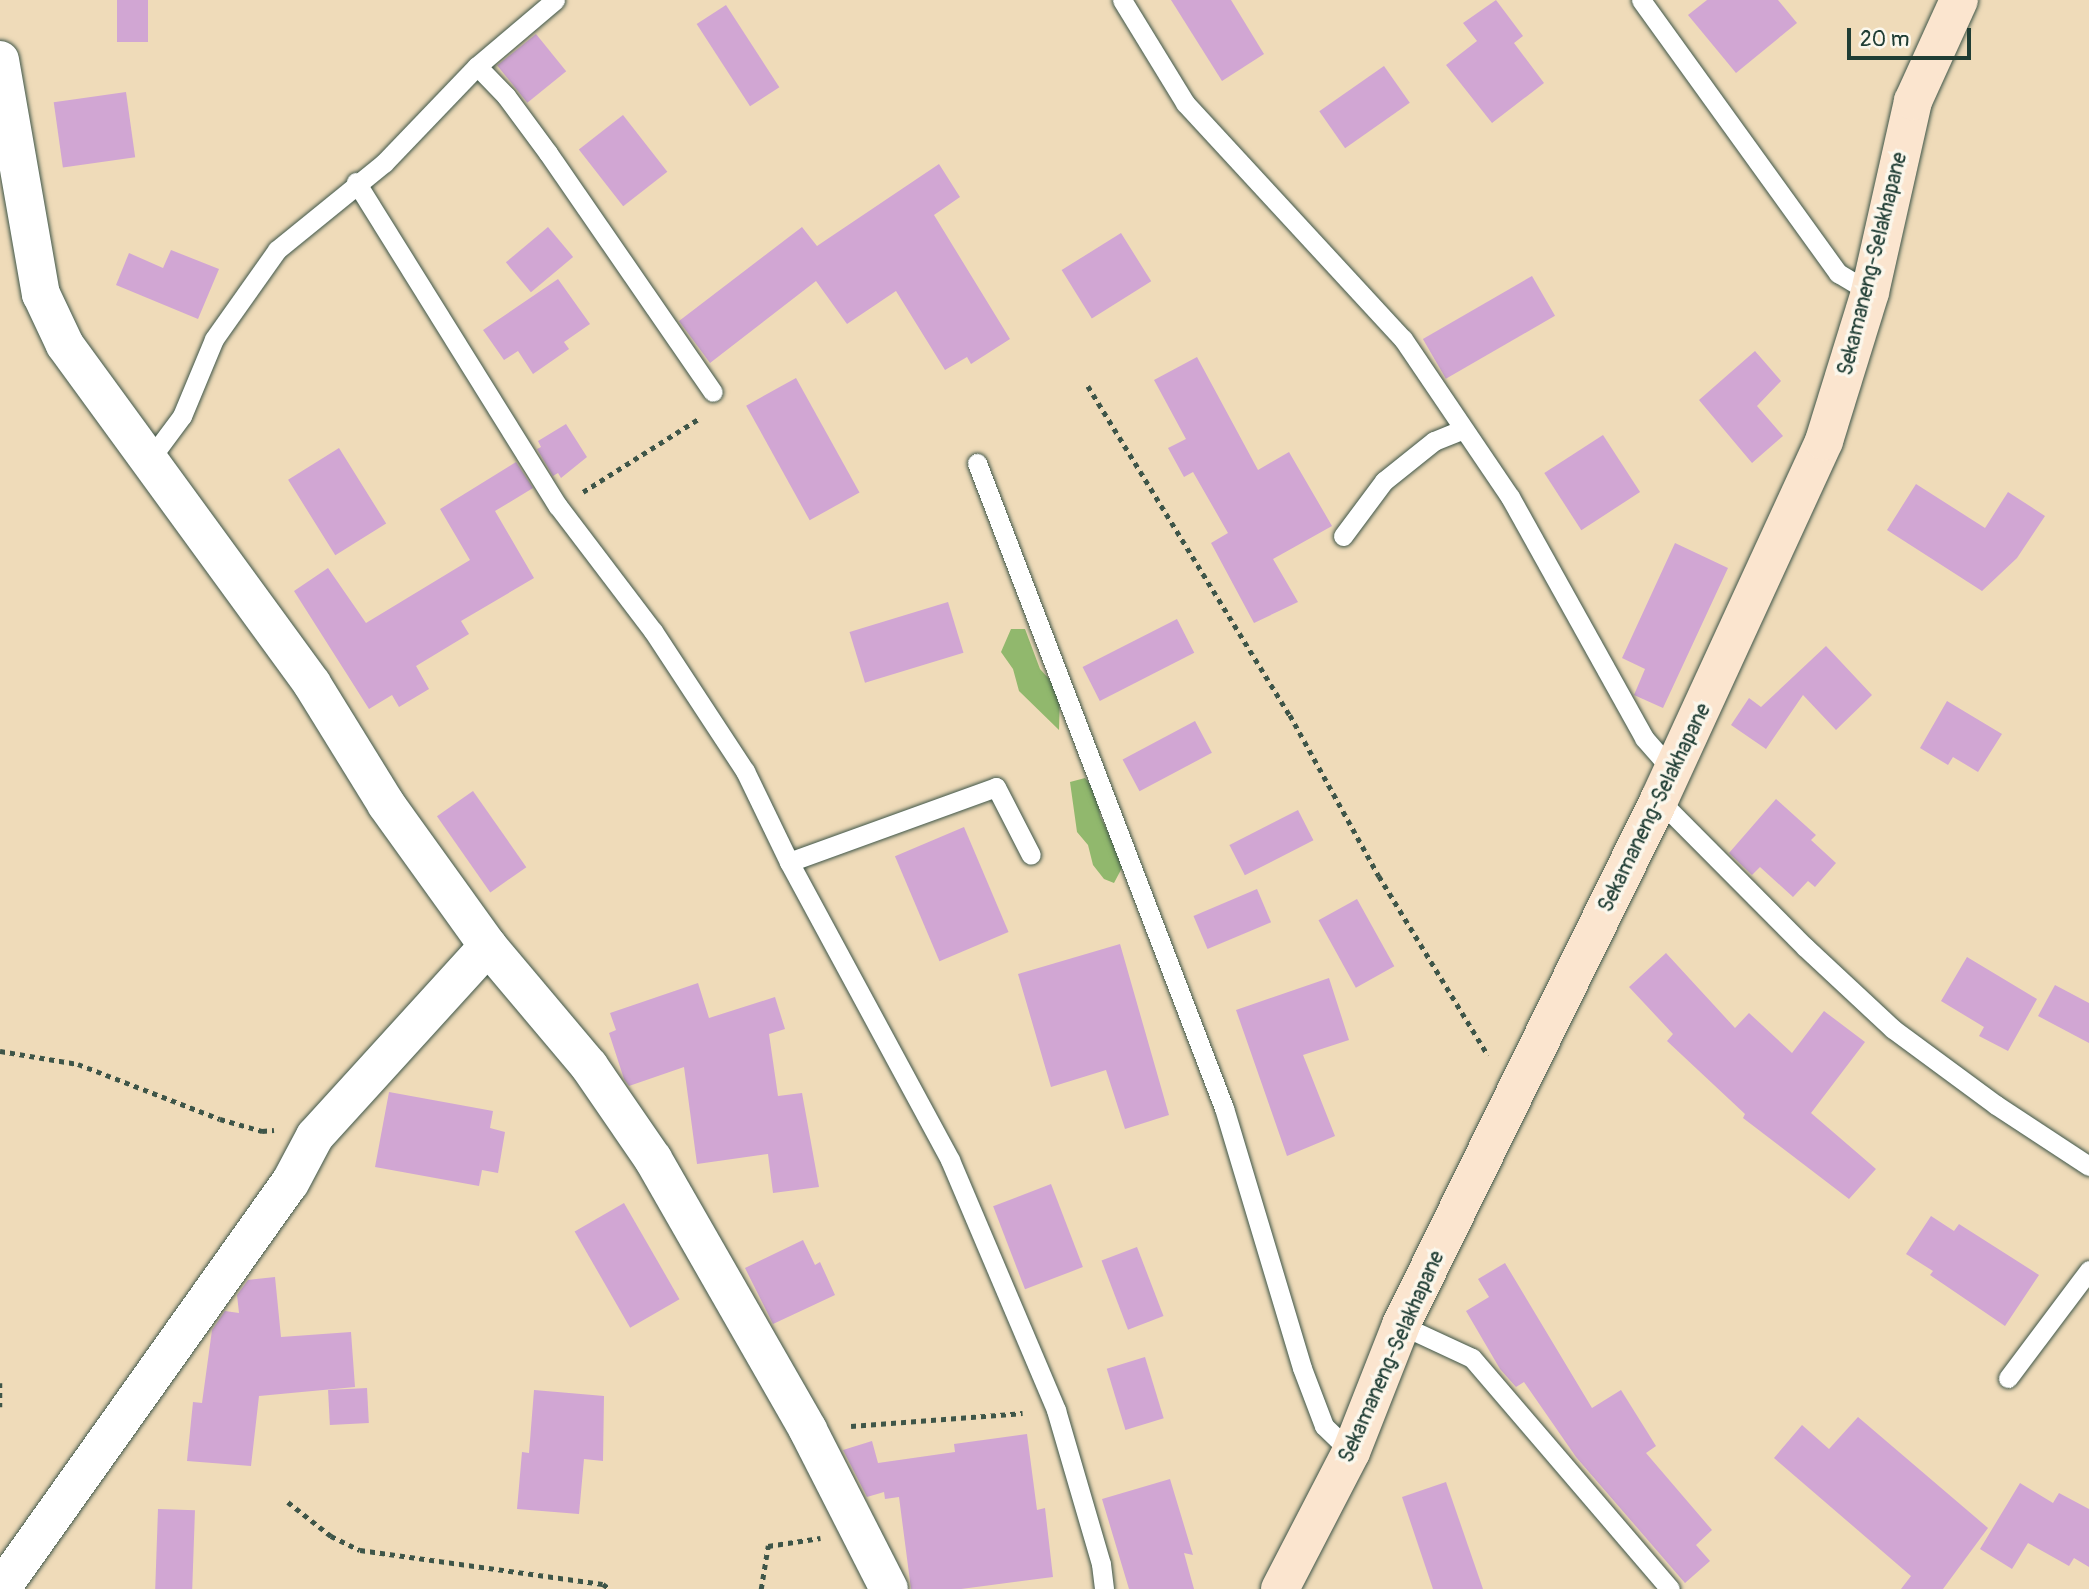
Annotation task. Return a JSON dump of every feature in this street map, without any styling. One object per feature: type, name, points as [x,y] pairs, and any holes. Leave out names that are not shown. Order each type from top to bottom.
[{"type":"street","name":"Sekamaneng-Selakhapane","points":[[1290,1583],[1351,1452],[1401,1325],[1666,785],[1824,441],[1870,292],[1913,102],[1959,0]]},
{"type":"street","points":[[0,60],[41,294],[65,345],[147,463],[259,609],[386,804],[488,946],[589,1066],[653,1159],[808,1430],[889,1589]]},
{"type":"street","points":[[1,1589],[290,1183],[315,1136],[488,946]]},
{"type":"lane","points":[[147,463],[182,416],[214,339],[278,250],[356,182],[384,163],[477,66],[555,0]]},
{"type":"lane","points":[[1122,0],[1185,103],[1403,339],[1510,497],[1644,738],[1666,785],[1893,1029],[1996,1105],[2089,1166]]},
{"type":"lane","points":[[1641,0],[1838,273],[1870,292]]},
{"type":"lane","points":[[477,66],[541,144],[713,392]]},
{"type":"lane","points":[[356,182],[558,506],[653,631],[745,771],[789,862],[950,1160],[1056,1410],[1101,1564],[1104,1589]]},
{"type":"lane","points":[[1343,536],[1384,481],[1434,441],[1464,429]]},
{"type":"lane","points":[[977,463],[1224,1108],[1302,1368],[1324,1426],[1351,1452]]},
{"type":"lane","points":[[789,862],[996,787],[1031,855]]},
{"type":"lane","points":[[2008,1378],[2089,1270]]},
{"type":"lane","points":[[1401,1325],[1472,1358],[1670,1589]]},
{"type":"path","points":[[1088,386],[1290,715],[1379,876],[1514,1097]]},
{"type":"path","points":[[558,506],[694,420],[719,411],[713,392]]},
{"type":"path","points":[[0,1051],[78,1064],[262,1131],[292,1127],[315,1136]]},
{"type":"path","points":[[0,1383],[0,1407]]},
{"type":"path","points":[[808,1430],[1056,1410]]},
{"type":"path","points":[[288,1502],[331,1536],[360,1549],[603,1584],[610,1589]]},
{"type":"path","points":[[761,1589],[768,1546],[824,1538],[863,1538]]},
{"type":"green space","points":[[1011,629],[1025,629],[1040,669],[1060,691],[1059,730],[1019,691],[1013,669],[1001,652]]},
{"type":"green space","points":[[1085,778],[1098,793],[1100,816],[1124,864],[1114,883],[1104,879],[1093,865],[1088,845],[1077,832],[1070,782]]},
{"type":"building","points":[[117,0],[148,0],[148,42],[117,42]]},
{"type":"building","points":[[1171,0],[1231,0],[1264,54],[1222,81]]},
{"type":"building","points":[[1496,0],[1523,36],[1514,43],[1544,83],[1492,123],[1446,65],[1477,41],[1463,23]]},
{"type":"building","points":[[1707,0],[1778,0],[1797,23],[1736,73],[1688,15]]},
{"type":"building","points":[[726,5],[779,87],[750,106],[697,24]]},
{"type":"building","points":[[536,34],[566,71],[527,103],[497,65]]},
{"type":"building","points":[[1384,66],[1410,103],[1345,148],[1319,111]]},
{"type":"building","points":[[126,92],[135,157],[63,168],[54,102]]},
{"type":"building","points":[[623,115],[667,172],[623,206],[579,149]]},
{"type":"building","points":[[939,164],[960,197],[934,215],[1010,339],[971,364],[967,357],[945,370],[896,291],[847,324],[816,281],[710,363],[679,321],[802,227],[817,246]]},
{"type":"building","points":[[548,227],[573,257],[531,292],[506,262]]},
{"type":"building","points":[[1121,233],[1151,281],[1092,318],[1062,270]]},
{"type":"building","points":[[171,250],[219,269],[198,319],[116,285],[129,253],[163,268]]},
{"type":"building","points":[[1532,276],[1555,316],[1446,379],[1423,339]]},
{"type":"building","points":[[558,279],[590,324],[564,342],[569,349],[533,374],[518,351],[504,360],[483,330]]},
{"type":"building","points":[[1755,351],[1781,381],[1757,406],[1783,436],[1752,463],[1699,400]]},
{"type":"building","points":[[1197,357],[1258,470],[1289,452],[1332,526],[1273,559],[1298,602],[1254,623],[1211,543],[1228,533],[1193,472],[1184,477],[1168,448],[1186,439],[1154,380]]},
{"type":"building","points":[[796,378],[860,493],[810,520],[746,406]]},
{"type":"building","points":[[566,424],[587,457],[561,478],[558,473],[553,476],[537,449],[541,447],[538,441]]},
{"type":"building","points":[[1603,435],[1640,492],[1581,530],[1544,473]]},
{"type":"building","points":[[339,448],[386,523],[335,555],[288,480]]},
{"type":"building","points":[[516,462],[533,488],[495,511],[534,578],[461,621],[469,634],[416,666],[429,689],[399,707],[392,695],[369,709],[294,591],[328,568],[366,623],[470,560],[440,509]]},
{"type":"building","points":[[1916,484],[1985,528],[2008,492],[2045,516],[2017,558],[1982,591],[1887,530]]},
{"type":"building","points":[[1675,543],[1728,568],[1663,708],[1634,695],[1645,669],[1622,658]]},
{"type":"building","points":[[948,602],[963,653],[865,683],[850,632]]},
{"type":"building","points":[[1177,619],[1194,653],[1100,701],[1083,667]]},
{"type":"building","points":[[1826,646],[1872,695],[1836,730],[1803,695],[1766,749],[1731,725],[1749,698],[1761,707]]},
{"type":"building","points":[[1947,701],[2002,734],[1978,772],[1953,757],[1948,765],[1920,748]]},
{"type":"building","points":[[1195,721],[1212,753],[1139,791],[1123,759]]},
{"type":"building","points":[[473,791],[526,867],[490,892],[437,816]]},
{"type":"building","points":[[1776,799],[1816,835],[1811,840],[1836,863],[1815,887],[1808,881],[1793,897],[1760,867],[1752,875],[1729,853]]},
{"type":"building","points":[[1298,810],[1313,840],[1245,875],[1229,845]]},
{"type":"building","points":[[964,827],[1009,932],[940,961],[895,856]]},
{"type":"building","points":[[1257,889],[1271,922],[1208,949],[1193,916]]},
{"type":"building","points":[[1357,899],[1394,966],[1356,988],[1319,920]]},
{"type":"building","points":[[1120,944],[1169,1115],[1125,1129],[1106,1070],[1051,1087],[1018,974]]},
{"type":"building","points":[[1666,953],[1735,1028],[1749,1013],[1792,1053],[1824,1011],[1865,1042],[1811,1113],[1876,1169],[1849,1199],[1743,1118],[1745,1114],[1667,1041],[1673,1034],[1629,987]]},
{"type":"building","points":[[1967,957],[2037,999],[2008,1051],[1979,1036],[1984,1027],[1941,1001]]},
{"type":"building","points":[[1329,978],[1349,1040],[1303,1055],[1335,1136],[1287,1156],[1236,1010]]},
{"type":"building","points":[[698,983],[709,1018],[775,997],[785,1029],[769,1034],[778,1096],[802,1093],[819,1187],[773,1193],[768,1154],[697,1164],[684,1067],[629,1086],[624,1079],[609,1033],[616,1030],[610,1013]]},
{"type":"building","points":[[2055,985],[2089,1003],[2089,1043],[2038,1016]]},
{"type":"building","points":[[389,1092],[493,1111],[490,1128],[505,1132],[498,1173],[482,1170],[479,1186],[375,1167]]},
{"type":"building","points":[[1051,1184],[1083,1267],[1025,1289],[993,1206]]},
{"type":"building","points":[[624,1203],[680,1299],[630,1328],[575,1232]]},
{"type":"building","points":[[1931,1216],[1954,1231],[1959,1224],[2039,1275],[2005,1326],[1930,1275],[1933,1271],[1906,1254]]},
{"type":"building","points":[[803,1240],[815,1265],[820,1262],[835,1295],[773,1324],[745,1268]]},
{"type":"building","points":[[1137,1247],[1164,1316],[1128,1330],[1102,1261]]},
{"type":"building","points":[[1505,1263],[1592,1408],[1621,1390],[1656,1446],[1646,1453],[1712,1530],[1696,1545],[1710,1561],[1685,1583],[1576,1457],[1524,1382],[1516,1387],[1500,1369],[1466,1311],[1489,1297],[1478,1279]]},
{"type":"building","points":[[275,1277],[281,1337],[351,1332],[355,1387],[259,1396],[251,1466],[187,1461],[193,1402],[202,1403],[212,1330],[225,1311],[239,1313],[237,1295],[248,1280]]},
{"type":"building","points":[[1145,1357],[1164,1418],[1125,1430],[1107,1369]]},
{"type":"building","points":[[367,1388],[369,1423],[330,1425],[328,1390]]},
{"type":"building","points":[[534,1390],[604,1396],[603,1461],[584,1459],[579,1514],[517,1509],[522,1452],[529,1453]]},
{"type":"building","points":[[1858,1417],[1988,1528],[1943,1589],[1901,1589],[1911,1576],[1774,1458],[1802,1425],[1829,1449]]},
{"type":"building","points":[[1027,1434],[1037,1510],[1045,1508],[1053,1577],[961,1589],[911,1589],[899,1497],[885,1499],[884,1492],[867,1497],[843,1450],[872,1441],[878,1463],[955,1452],[954,1444]]},
{"type":"building","points":[[1170,1479],[1193,1555],[1184,1553],[1194,1589],[1129,1589],[1102,1499]]},
{"type":"building","points":[[1446,1482],[1483,1589],[1433,1589],[1402,1497]]},
{"type":"building","points":[[2020,1483],[2053,1503],[2059,1493],[2089,1509],[2089,1567],[2074,1558],[2069,1566],[2028,1543],[2012,1569],[1980,1549]]},
{"type":"building","points":[[158,1509],[195,1510],[192,1589],[155,1589]]}]
